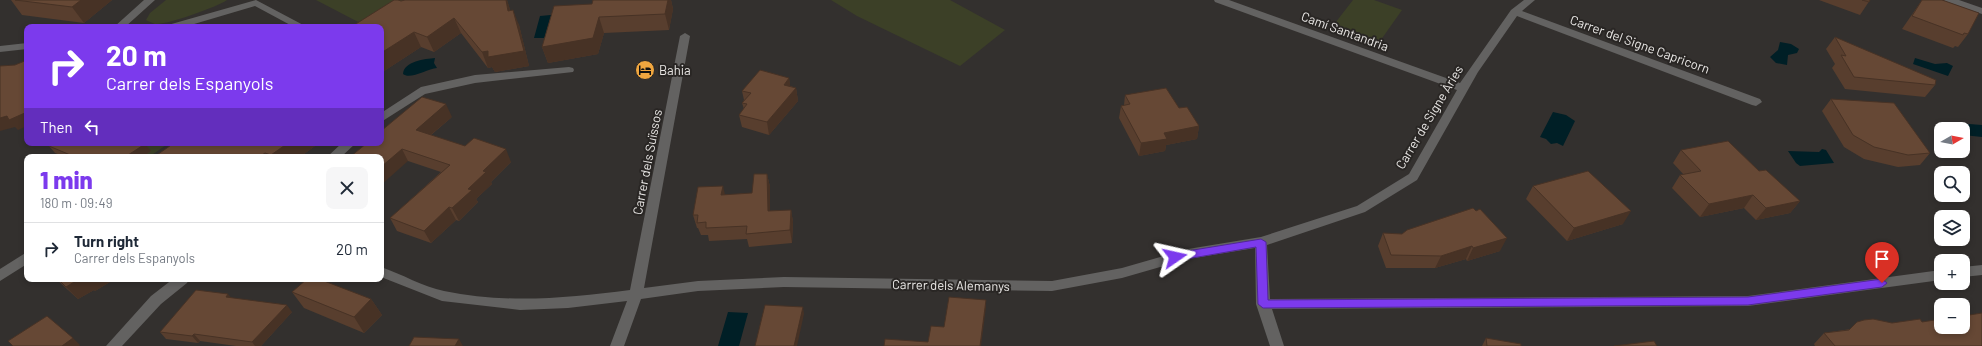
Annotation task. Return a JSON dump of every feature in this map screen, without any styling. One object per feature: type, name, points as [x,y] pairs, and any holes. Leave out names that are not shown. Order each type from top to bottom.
[{"type":"street","points":[[122,24],[150,0]]},
{"type":"street","name":"Camí Santandria","points":[[1219,0],[1462,88]]},
{"type":"street","name":"Carrer de Signe Àries","points":[[1261,242],[1361,209],[1412,177],[1462,88],[1515,12],[1530,0]]},
{"type":"street","points":[[1949,0],[1982,11]]},
{"type":"street","points":[[183,24],[256,4],[296,24]]},
{"type":"street","name":"Carrer del Signe Capricorn","points":[[1515,12],[1756,102]]},
{"type":"street","name":"Carrer dels Suïssos","points":[[617,346],[636,294],[685,36]]},
{"type":"street","points":[[0,49],[24,46]]},
{"type":"street","points":[[384,116],[421,91],[475,79],[569,70]]},
{"type":"street","points":[[337,154],[346,146]]},
{"type":"street","points":[[1261,242],[1263,304],[1277,346]]},
{"type":"street","name":"Carrer dels Alemanys","points":[[384,273],[442,296],[520,305],[568,303],[698,286],[784,282],[1052,286],[1122,273],[1188,254],[1261,242]]},
{"type":"street","points":[[0,276],[24,259]]},
{"type":"street","points":[[1970,271],[1982,270]]},
{"type":"street","points":[[1263,304],[1748,301],[1934,276]]},
{"type":"street","points":[[113,346],[156,300],[178,282]]},
{"type":"green space","points":[[166,0],[227,0],[203,11],[170,22],[155,24],[146,20],[150,13]]},
{"type":"green space","points":[[316,0],[407,0],[366,24],[362,24]]},
{"type":"green space","points":[[831,0],[950,0],[1005,30],[960,66],[857,16]]},
{"type":"green space","points":[[1353,0],[1374,0],[1402,10],[1378,44],[1332,27]]},
{"type":"green space","points":[[138,146],[165,146],[153,154],[146,154],[150,151]]},
{"type":"water","points":[[561,14],[547,38],[534,38],[540,16]]},
{"type":"water","points":[[1780,42],[1791,44],[1799,49],[1797,53],[1788,55],[1787,65],[1776,63],[1770,57],[1778,50]]},
{"type":"water","points":[[435,58],[434,63],[437,68],[410,76],[403,74],[404,70],[411,63]]},
{"type":"water","points":[[1915,58],[1935,64],[1947,63],[1953,66],[1948,76],[1913,64]]},
{"type":"water","points":[[1553,112],[1566,115],[1575,121],[1563,146],[1557,143],[1551,144],[1546,139],[1540,137]]},
{"type":"water","points":[[1970,124],[1982,125],[1982,137],[1970,136]]},
{"type":"water","points":[[1822,149],[1826,150],[1834,163],[1800,166],[1796,163],[1788,151],[1819,152]]},
{"type":"water","points":[[728,312],[748,313],[739,346],[718,346]]},
{"type":"building","points":[[15,0],[81,0],[72,7]]},
{"type":"building","points":[[394,0],[506,0],[508,11],[513,10],[524,51],[488,57],[488,51],[482,52],[454,18],[427,37],[414,32],[384,51],[384,24],[356,24]]},
{"type":"building","points":[[593,0],[668,0],[665,14],[599,17],[593,38],[542,47],[554,6],[592,4]]},
{"type":"building","points":[[1922,0],[1942,0],[1979,13],[1968,34],[1964,33],[1963,35],[1912,16]]},
{"type":"building","points":[[1835,37],[1936,80],[1935,85],[1854,77],[1841,55],[1846,56]]},
{"type":"building","points":[[24,61],[24,113],[9,120],[7,116],[0,118],[0,66],[15,65]]},
{"type":"building","points":[[760,70],[789,78],[784,85],[796,88],[767,122],[739,115],[747,104],[742,103],[751,93],[742,91]]},
{"type":"building","points":[[1166,88],[1179,108],[1187,107],[1199,126],[1164,133],[1167,139],[1141,143],[1121,106],[1130,104],[1125,95]]},
{"type":"building","points":[[422,97],[446,104],[416,130],[465,146],[474,138],[506,149],[483,171],[486,172],[468,189],[472,190],[452,208],[449,207],[424,231],[390,218],[450,165],[402,149],[384,164],[384,154],[354,154],[363,146],[384,146],[384,129]]},
{"type":"building","points":[[1831,99],[1894,103],[1930,153],[1908,155],[1874,147],[1853,135]]},
{"type":"building","points":[[1728,141],[1759,171],[1766,170],[1800,201],[1766,208],[1753,195],[1709,204],[1680,175],[1701,171],[1681,150]]},
{"type":"building","points":[[49,146],[142,146],[130,154],[68,154]]},
{"type":"building","points":[[170,146],[284,146],[272,154],[158,154]]},
{"type":"building","points":[[1588,171],[1631,211],[1574,228],[1533,186]]},
{"type":"building","points":[[754,174],[767,174],[768,211],[791,210],[790,230],[746,234],[747,226],[706,228],[706,222],[697,223],[698,215],[693,215],[698,187],[723,186],[721,195],[752,193]]},
{"type":"building","points":[[1473,208],[1476,211],[1480,209],[1507,238],[1473,248],[1472,246],[1441,256],[1391,255],[1383,233],[1402,234],[1407,230]]},
{"type":"building","points":[[61,282],[74,282],[66,287]]},
{"type":"building","points":[[304,282],[327,282],[371,299],[354,317],[292,292]]},
{"type":"building","points":[[196,290],[228,294],[226,297],[287,305],[252,342],[194,334],[192,336],[160,332]]},
{"type":"building","points":[[949,297],[986,300],[980,346],[884,346],[885,339],[928,342],[931,326],[944,327]]},
{"type":"building","points":[[765,305],[803,307],[794,346],[755,346]]},
{"type":"building","points":[[1982,313],[1982,346],[1835,346],[1824,333],[1849,330],[1857,322],[1864,320],[1873,319],[1892,323],[1920,319],[1922,322],[1934,320],[1934,334],[1970,334],[1970,315]]},
{"type":"building","points":[[47,316],[73,338],[62,346],[13,346],[8,341]]},
{"type":"building","points":[[414,337],[459,339],[455,346],[409,346]]},
{"type":"building","points":[[1486,338],[1521,344],[1521,346],[1487,346]]},
{"type":"building","points":[[1654,341],[1657,346],[1614,346]]},
{"type":"place","name":"Bahia","points":[[645,70]]},
{"type":"route","points":[[1175,257],[1261,242],[1263,304],[1748,301],[1882,283]]}]
